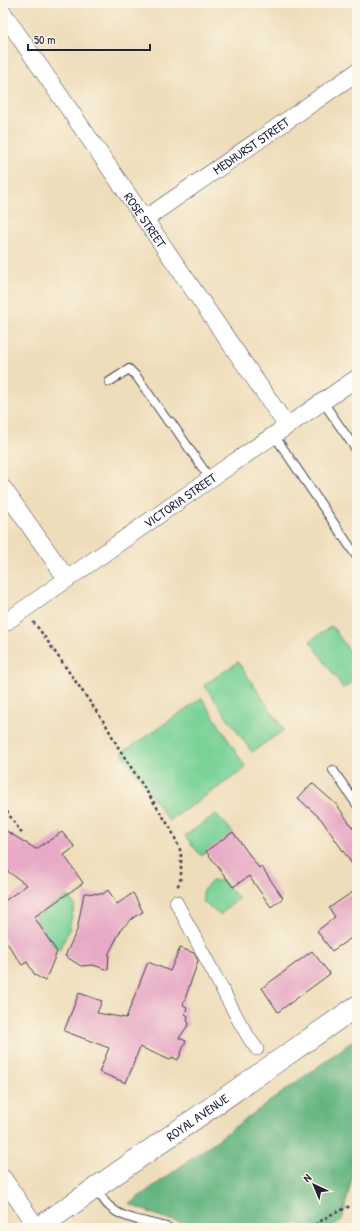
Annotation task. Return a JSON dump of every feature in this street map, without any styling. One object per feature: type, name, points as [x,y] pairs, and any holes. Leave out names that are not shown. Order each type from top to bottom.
[{"type":"street","name":"ROSE STREET","points":[[3,13],[145,219],[280,430]]},
{"type":"street","name":"MEDHURST STREET","points":[[145,219],[357,72]]},
{"type":"street","name":"VICTORIA STREET","points":[[3,624],[280,430],[357,378]]},
{"type":"street","points":[[3,488],[67,579]]},
{"type":"street","points":[[176,902],[240,1023],[258,1049]]},
{"type":"street","name":"ROYAL AVENUE","points":[[38,1228],[357,1006]]},
{"type":"street","points":[[3,1178],[38,1228]]},
{"type":"lane","points":[[109,382],[129,369],[169,423],[171,422],[210,479]]},
{"type":"lane","points":[[323,402],[357,451]]},
{"type":"lane","points":[[280,430],[357,557]]},
{"type":"lane","points":[[333,770],[357,805]]},
{"type":"lane","points":[[96,1187],[109,1206],[129,1218],[170,1228]]},
{"type":"path","points":[[24,609],[106,725],[118,747],[171,829],[181,852],[181,878],[174,897],[176,902]]},
{"type":"path","points":[[3,806],[23,834]]},
{"type":"path","points":[[310,1228],[330,1215],[357,1203]]},
{"type":"green space","points":[[332,626],[357,662],[357,679],[343,688],[310,641]]},
{"type":"green space","points":[[238,662],[284,730],[252,752],[204,685]]},
{"type":"green space","points":[[202,698],[246,768],[169,821],[122,753]]},
{"type":"green space","points":[[216,814],[233,832],[201,856],[185,836]]},
{"type":"green space","points":[[212,881],[223,881],[239,898],[220,915],[203,902],[203,890]]},
{"type":"green space","points":[[67,896],[75,904],[69,929],[60,950],[54,946],[34,917]]},
{"type":"green space","points":[[357,1038],[357,1175],[352,1178],[342,1220],[330,1228],[302,1228],[299,1223],[278,1228],[206,1228],[166,1219],[129,1204]]},
{"type":"building","points":[[312,783],[337,805],[357,834],[357,871],[321,819],[298,798]]},
{"type":"building","points":[[3,829],[36,849],[62,832],[75,847],[64,855],[83,883],[34,917],[57,952],[45,981],[35,975],[27,962],[22,965],[3,937],[3,902],[27,885],[3,868]]},
{"type":"building","points":[[233,832],[259,868],[261,866],[283,898],[271,907],[249,876],[233,887],[206,851]]},
{"type":"building","points":[[357,889],[357,934],[332,951],[317,931],[335,917],[329,908]]},
{"type":"building","points":[[108,890],[117,904],[133,893],[143,912],[134,917],[122,928],[109,953],[108,970],[93,965],[81,966],[65,956],[77,930],[84,893],[103,894]]},
{"type":"building","points":[[180,948],[194,953],[198,961],[183,1005],[187,1007],[185,1014],[188,1016],[187,1020],[189,1024],[179,1038],[186,1041],[178,1060],[172,1057],[170,1060],[140,1047],[126,1083],[99,1072],[109,1048],[64,1031],[79,993],[102,1001],[97,1013],[126,1018],[148,962],[170,971]]},
{"type":"building","points":[[312,951],[330,974],[278,1012],[262,988]]}]
